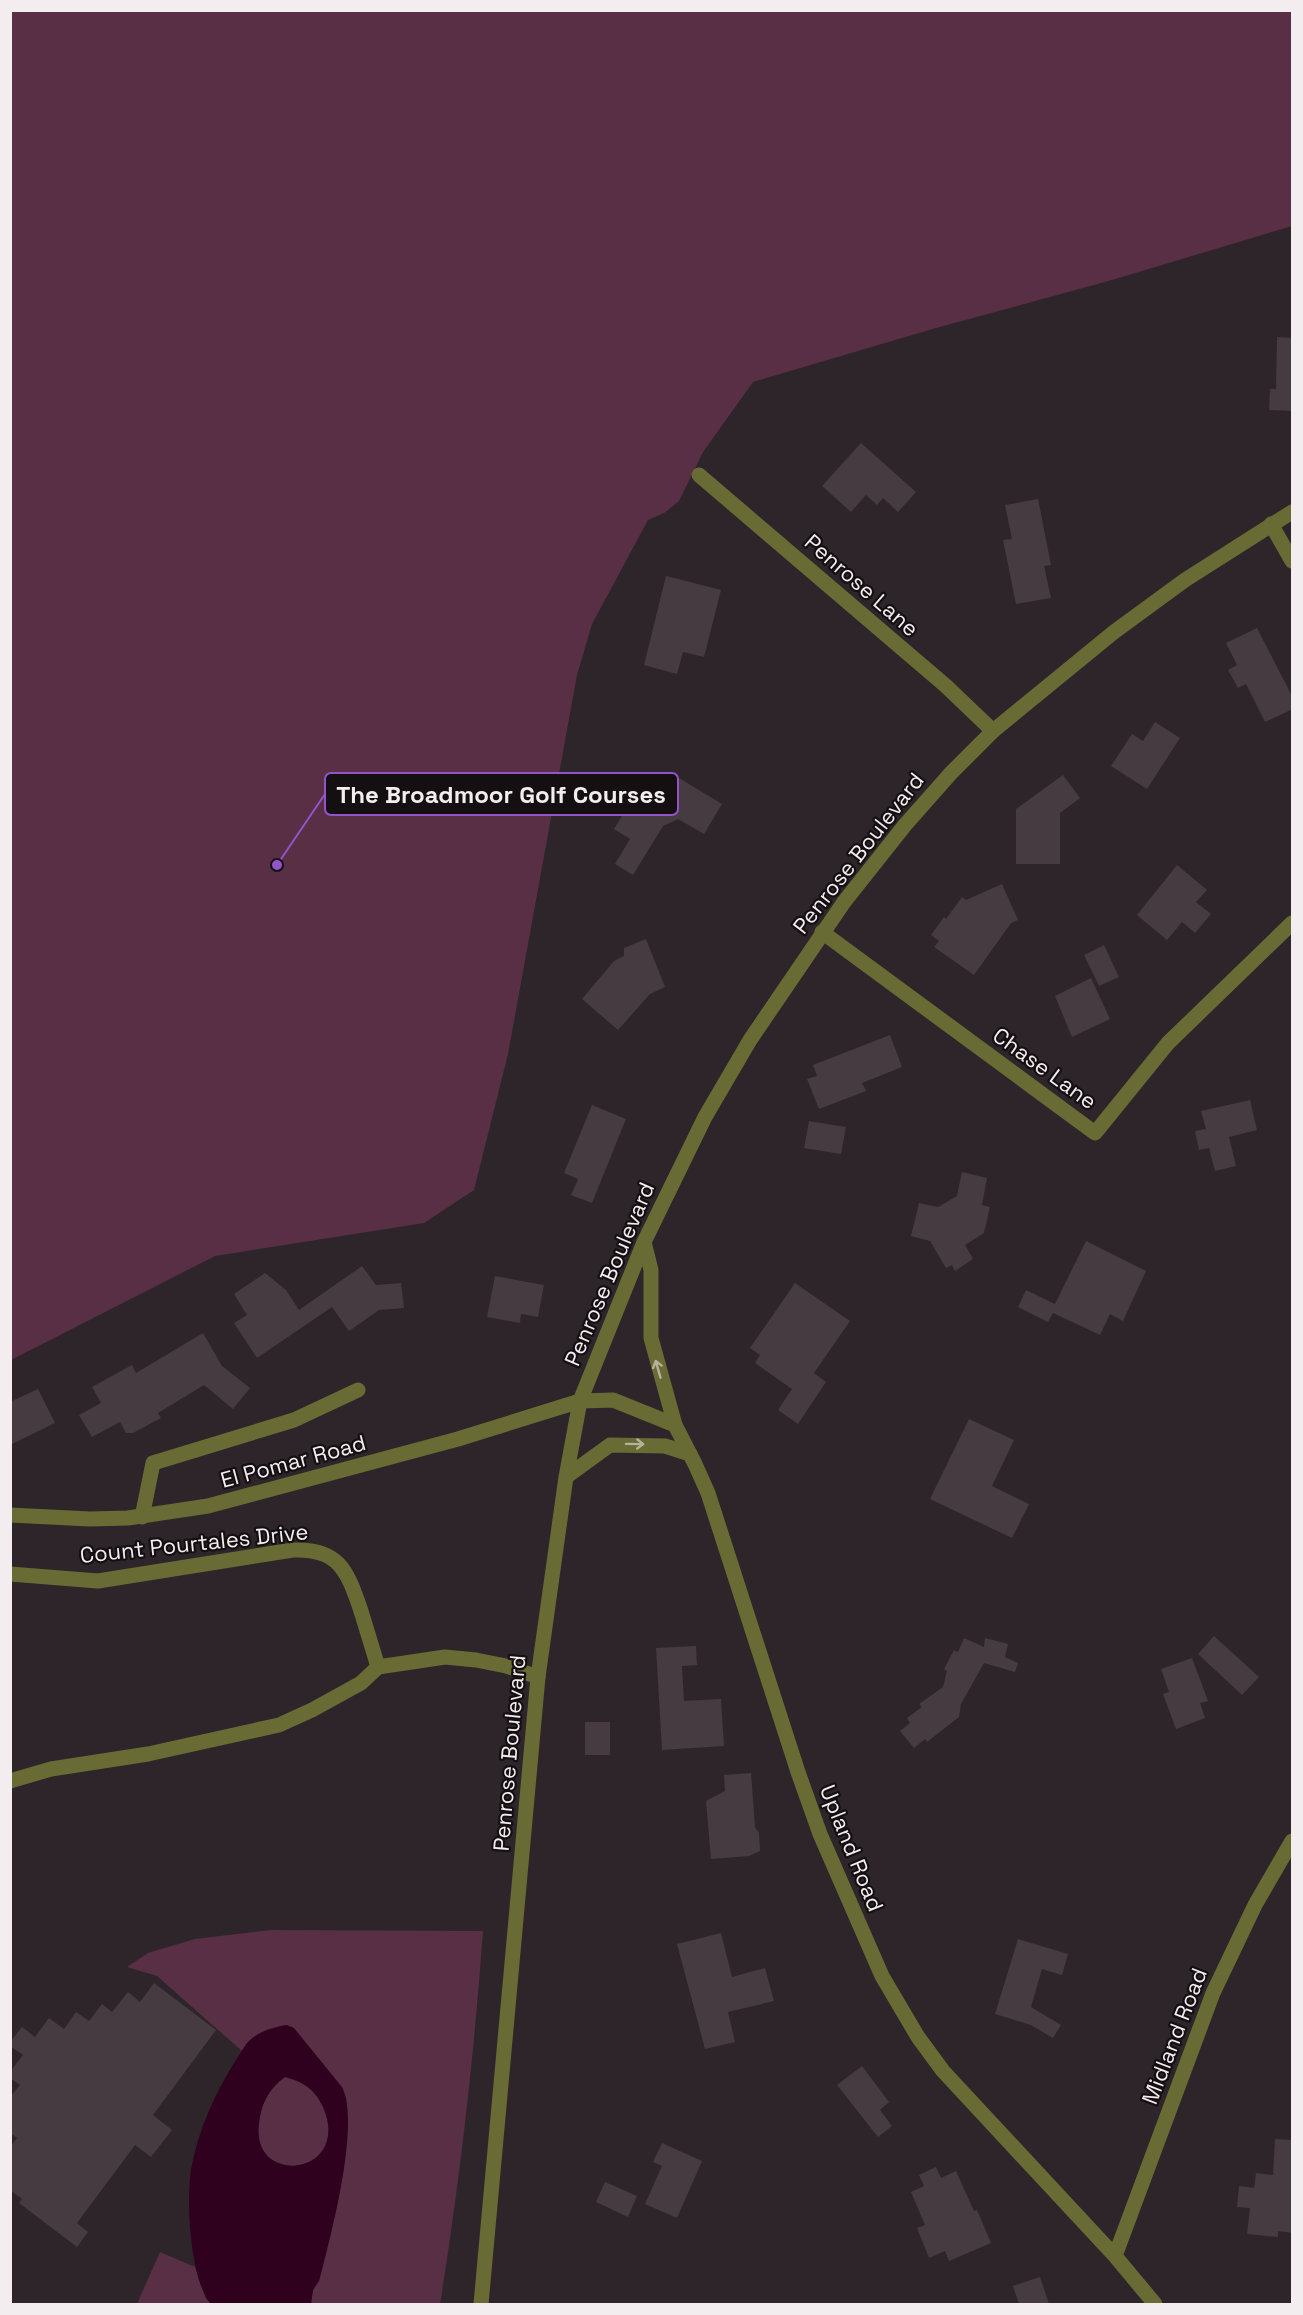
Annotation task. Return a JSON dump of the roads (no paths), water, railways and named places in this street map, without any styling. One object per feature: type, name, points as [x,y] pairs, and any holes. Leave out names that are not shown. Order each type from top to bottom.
[{"type":"street","name":"Penrose Lane","points":[[699,475],[946,686],[993,731]]},
{"type":"street","name":"Penrose Boulevard","points":[[481,2304],[538,1677],[566,1477],[580,1401],[596,1356],[644,1242],[721,1088],[822,932],[904,825],[993,731],[1114,632],[1185,580],[1293,512]]},
{"type":"street","points":[[1271,524],[1293,561]]},
{"type":"street","name":"Chase Lane","points":[[822,932],[1095,1133],[1168,1043],[1293,923]]},
{"type":"street","name":"Upland Road","points":[[644,1242],[651,1270],[651,1338],[657,1367],[675,1425],[708,1493],[788,1744],[817,1824],[882,1976],[918,2037],[943,2072],[1115,2256],[1155,2304]]},
{"type":"street","points":[[142,1517],[153,1463],[294,1420],[357,1390]]},
{"type":"street","points":[[580,1401],[613,1400],[675,1425]]},
{"type":"street","name":"El Pomar Road","points":[[10,1515],[90,1520],[142,1517],[208,1506],[458,1439],[580,1401]]},
{"type":"street","points":[[566,1477],[610,1445],[665,1446],[690,1454]]},
{"type":"street","name":"Count Pourtales Drive","points":[[10,1575],[98,1581],[293,1550],[323,1552],[340,1563],[350,1578],[378,1666]]},
{"type":"street","points":[[10,1781],[51,1769],[148,1754],[279,1725],[361,1683],[378,1666],[445,1658],[476,1660],[506,1665],[538,1677]]},
{"type":"street","name":"Midland Road","points":[[1115,2256],[1213,1993],[1255,1905],[1293,1841]]},
{"type":"place","name":"The Broadmoor Golf Courses","points":[[277,865]]}]
